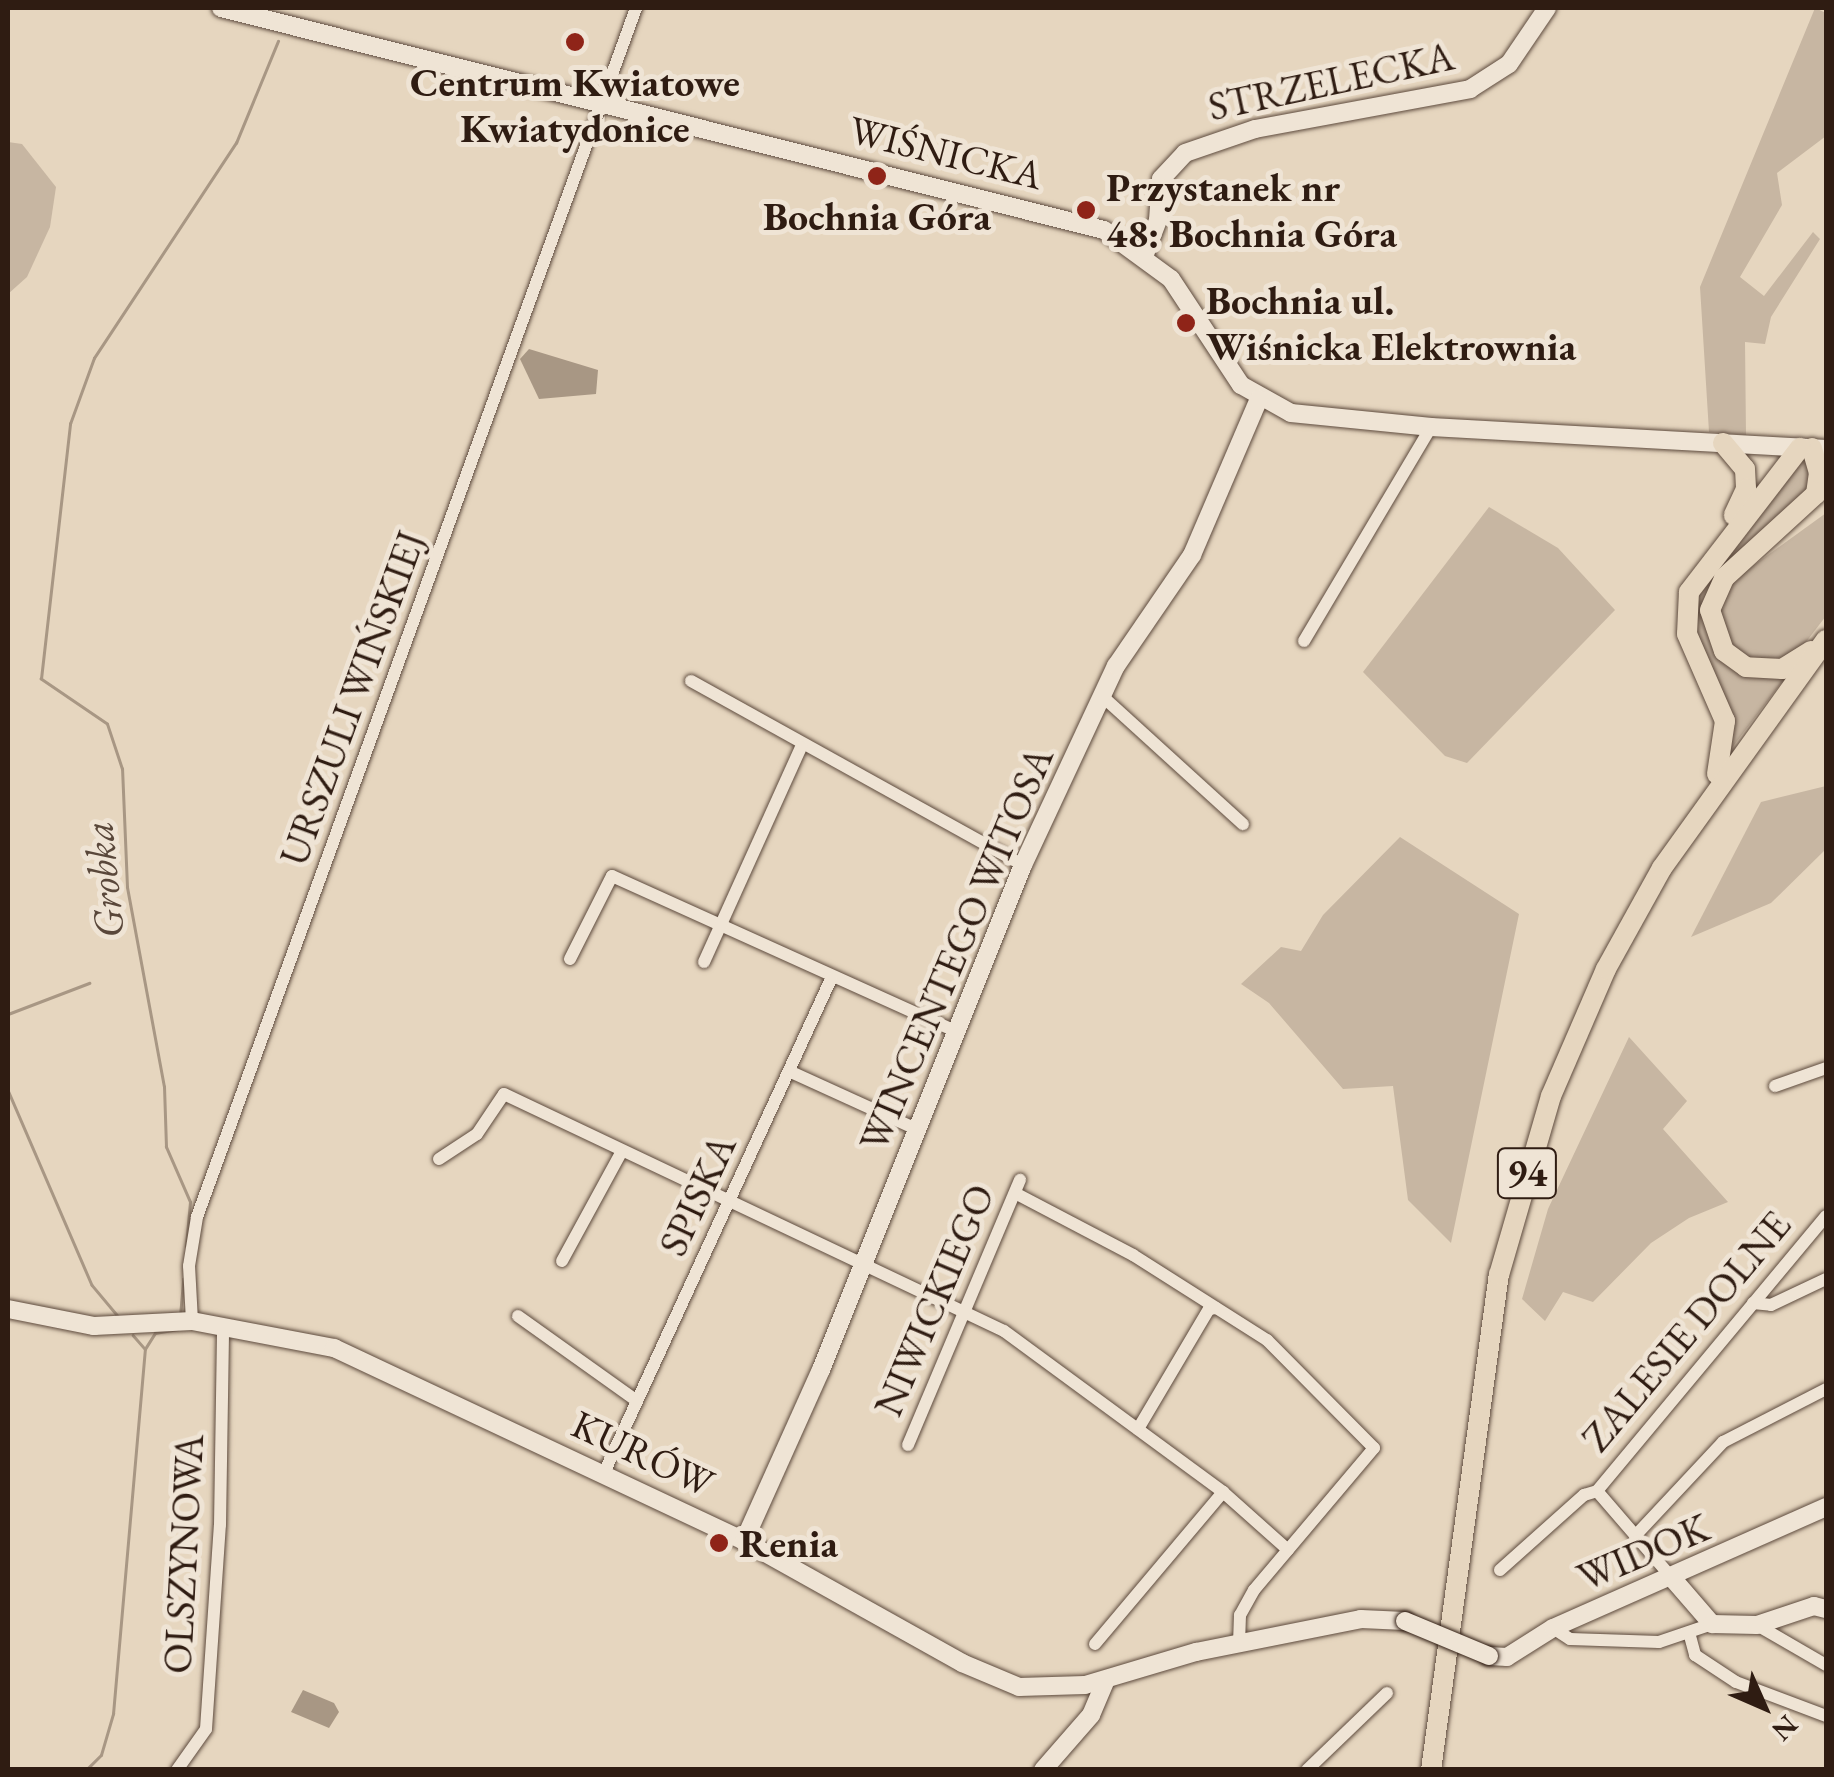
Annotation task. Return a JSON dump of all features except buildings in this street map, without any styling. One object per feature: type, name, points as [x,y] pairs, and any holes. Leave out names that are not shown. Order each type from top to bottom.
[{"type":"main road","points":[[1701,808],[1724,755],[1726,732],[1719,699],[1687,634],[1686,606],[1746,489],[1742,460],[1724,443]]},
{"type":"main road","points":[[1714,552],[1813,448]]},
{"type":"main road","points":[[1813,448],[1819,473],[1816,494],[1712,600],[1712,621],[1724,651],[1758,671],[1782,669],[1826,638]]},
{"type":"main road","points":[[1755,552],[1826,506]]},
{"type":"main road","name":"94","points":[[1431,1770],[1484,1362],[1521,1192],[1584,1017],[1632,919],[1701,808],[1826,638]]},
{"type":"main road","points":[[1784,694],[1826,657]]},
{"type":"street","name":"WIŚNICKA","points":[[221,8],[1077,222],[1145,254],[1184,297],[1221,360],[1260,399],[1291,413],[1430,428],[1813,448]]},
{"type":"street","name":"URSZULI WIŃSKIEJ","points":[[185,1320],[197,1217],[636,8]]},
{"type":"street","name":"STRZELECKA","points":[[1145,254],[1155,233],[1161,178],[1184,153],[1255,129],[1470,89],[1509,64],[1547,8]]},
{"type":"street","name":"WINCENTEGO WITOSA","points":[[744,1541],[864,1262],[1023,865],[1102,695],[1192,555],[1260,399]]},
{"type":"street","points":[[1304,641],[1430,428]]},
{"type":"street","points":[[691,680],[801,747],[1023,865]]},
{"type":"street","points":[[1102,695],[1242,824]]},
{"type":"street","points":[[704,962],[801,747]]},
{"type":"street","points":[[570,959],[612,876],[831,979],[957,1032]]},
{"type":"street","name":"SPISKA","points":[[604,1472],[831,979]]},
{"type":"street","points":[[1775,1086],[1826,1068]]},
{"type":"street","points":[[791,1072],[918,1130]]},
{"type":"street","points":[[439,1159],[477,1134],[504,1094],[1004,1331],[1223,1492],[1288,1550]]},
{"type":"street","points":[[562,1261],[622,1151]]},
{"type":"street","name":"NIWICKIEGO","points":[[908,1445],[1018,1187],[1216,1308]]},
{"type":"street","name":"ZALESIE DOLNE","points":[[1500,1570],[1584,1495],[1597,1491],[1826,1216]]},
{"type":"street","points":[[1753,1303],[1771,1306],[1826,1279]]},
{"type":"street","points":[[1138,1429],[1209,1309],[1216,1308],[1305,1372],[1374,1448],[1245,1604],[1238,1642]]},
{"type":"street","name":"KURÓW","points":[[8,1310],[94,1326],[185,1320],[224,1331],[334,1348],[744,1541],[998,1680],[1040,1690],[1090,1693],[1106,1680],[1238,1642],[1361,1619],[1405,1621],[1488,1656]]},
{"type":"street","points":[[518,1316],[636,1401]]},
{"type":"street","name":"OLSZYNOWA","points":[[178,1770],[206,1729],[220,1543],[224,1331]]},
{"type":"street","points":[[1635,1536],[1722,1442],[1826,1389]]},
{"type":"street","points":[[1597,1491],[1712,1624]]},
{"type":"street","points":[[1095,1644],[1223,1492]]},
{"type":"street","name":"WIDOK","points":[[1488,1656],[1507,1657],[1553,1628],[1673,1580],[1826,1506]]},
{"type":"street","points":[[1553,1628],[1586,1641],[1690,1636],[1712,1624],[1757,1625],[1814,1606],[1826,1609]]},
{"type":"street","points":[[1782,1642],[1785,1616]]},
{"type":"street","points":[[1757,1625],[1826,1665]]},
{"type":"street","points":[[1690,1636],[1695,1654],[1736,1682],[1826,1716]]},
{"type":"street","points":[[1042,1770],[1090,1693]]},
{"type":"street","points":[[1307,1770],[1387,1693]]},
{"type":"shaded area","points":[[1815,8],[1826,13],[1826,136],[1777,173],[1782,205],[1740,277],[1764,296],[1813,232],[1820,239],[1771,317],[1765,344],[1745,342],[1746,435],[1709,432],[1700,287]]},
{"type":"shaded area","points":[[8,142],[22,144],[56,187],[50,227],[27,277],[8,294]]},
{"type":"shaded area","points":[[529,349],[598,370],[596,394],[539,399],[520,359]]},
{"type":"shaded area","points":[[1797,456],[1810,468],[1808,494],[1703,614],[1713,647],[1788,674],[1731,749],[1694,638],[1694,594]]},
{"type":"shaded area","points":[[1489,507],[1558,548],[1615,610],[1467,763],[1445,756],[1363,672]]},
{"type":"shaded area","points":[[1826,513],[1826,616],[1796,655],[1750,662],[1717,631],[1721,589]]},
{"type":"shaded area","points":[[1826,786],[1826,849],[1771,903],[1691,937],[1761,802]]},
{"type":"shaded area","points":[[1400,837],[1519,914],[1451,1243],[1408,1200],[1393,1086],[1343,1089],[1269,1003],[1241,984],[1281,947],[1301,951],[1323,915]]},
{"type":"shaded area","points":[[1629,1037],[1687,1101],[1663,1129],[1728,1202],[1689,1218],[1651,1243],[1593,1302],[1563,1292],[1545,1321],[1522,1299],[1548,1209]]},
{"type":"shaded area","points":[[303,1690],[334,1703],[339,1712],[329,1728],[291,1712]]},
{"type":"waterway","name":"Grobka","points":[[186,1246],[190,1202],[166,1147],[164,1087],[127,887],[122,769],[107,724],[41,679],[70,424],[94,358],[236,143],[278,41]]},
{"type":"waterway","points":[[8,1014],[89,983]]},
{"type":"waterway","points":[[8,1090],[92,1285],[118,1316]]},
{"type":"waterway","name":"Grobka","points":[[180,1316],[183,1279]]},
{"type":"waterway","name":"Grobka","points":[[86,1770],[101,1755],[113,1714],[145,1349],[155,1333],[178,1329]]},
{"type":"waterway","points":[[133,1335],[145,1349]]},
{"type":"place","name":"Centrum Kwiatowe Kwiatydonice","points":[[575,42]]},
{"type":"place","name":"Bochnia Góra","points":[[877,176]]},
{"type":"place","name":"Przystanek nr 48: Bochnia Góra","points":[[1086,210]]},
{"type":"place","name":"Bochnia ul. Wiśnicka Elektrownia","points":[[1186,323]]},
{"type":"place","name":"Renia","points":[[719,1543]]}]
